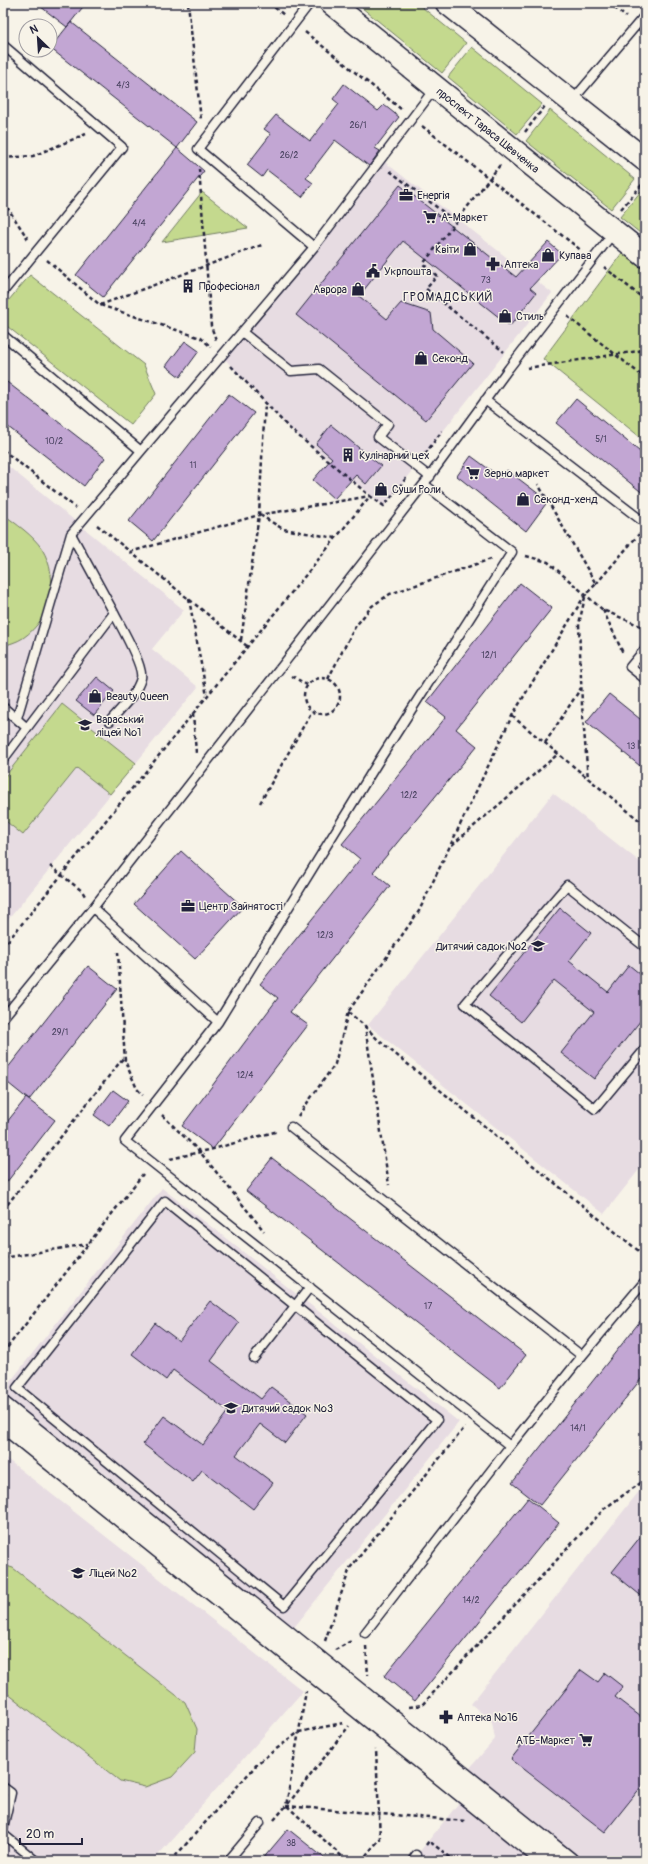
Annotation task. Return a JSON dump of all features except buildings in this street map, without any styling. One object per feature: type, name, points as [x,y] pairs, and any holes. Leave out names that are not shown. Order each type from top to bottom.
[{"type":"main road","name":"проспект Тараса Шевченка","points":[[331,3],[645,256]]},
{"type":"main road","points":[[447,3],[645,160]]},
{"type":"street","points":[[3,1405],[314,1665],[361,1711],[379,1717],[570,1861]]},
{"type":"street","points":[[3,1424],[314,1665]]},
{"type":"street","points":[[379,1717],[498,1823],[545,1861]]},
{"type":"lane","points":[[310,3],[198,149],[314,247]]},
{"type":"lane","points":[[564,97],[645,15]]},
{"type":"lane","points":[[3,45],[122,147],[3,292]]},
{"type":"lane","points":[[17,718],[71,534],[314,247],[436,87]]},
{"type":"lane","points":[[3,1018],[197,775],[430,477],[485,400],[593,259],[611,229]]},
{"type":"lane","points":[[242,332],[291,371],[319,369],[388,424],[378,437],[430,477]]},
{"type":"lane","points":[[3,335],[141,451]]},
{"type":"lane","points":[[485,400],[645,523]]},
{"type":"lane","points":[[424,484],[512,552],[378,762],[218,1022],[125,1141],[510,1446]]},
{"type":"lane","points":[[71,534],[114,613],[138,661],[142,676],[136,689],[110,721]]},
{"type":"lane","points":[[3,760],[114,613]]},
{"type":"lane","points":[[645,649],[630,667],[645,679]]},
{"type":"lane","points":[[3,707],[27,728]]},
{"type":"lane","points":[[645,947],[567,885],[465,1004],[595,1109],[645,1049]]},
{"type":"lane","points":[[92,908],[218,1022]]},
{"type":"lane","points":[[291,1127],[582,1356]]},
{"type":"lane","points":[[165,1201],[295,1306],[437,1420],[284,1606],[16,1388],[165,1201]]},
{"type":"lane","points":[[365,1633],[510,1446],[582,1356],[645,1281]]},
{"type":"lane","points":[[254,1358],[310,1287]]},
{"type":"lane","points":[[3,1787],[11,1793],[3,1828]]},
{"type":"lane","points":[[228,1861],[260,1823]]},
{"type":"lane","points":[[3,1834],[36,1861]]},
{"type":"path","points":[[188,3],[202,115],[198,149],[212,326],[222,356]]},
{"type":"path","points":[[269,3],[412,118],[645,300]]},
{"type":"path","points":[[564,97],[512,149],[423,264],[437,276],[426,289],[525,369],[645,350]]},
{"type":"path","points":[[3,158],[33,156],[100,128]]},
{"type":"path","points":[[379,162],[456,222]]},
{"type":"path","points":[[611,229],[645,180]]},
{"type":"path","points":[[3,201],[36,251],[100,305],[201,338],[222,356],[288,427],[384,506],[443,430]]},
{"type":"path","points":[[100,305],[207,264],[262,245]]},
{"type":"path","points":[[556,307],[645,378]]},
{"type":"path","points":[[500,358],[509,346]]},
{"type":"path","points":[[241,641],[260,515],[265,402]]},
{"type":"path","points":[[3,450],[248,646]]},
{"type":"path","points":[[538,484],[596,584]]},
{"type":"path","points":[[130,552],[260,515],[370,496]]},
{"type":"path","points":[[3,946],[370,496]]},
{"type":"path","points":[[260,515],[283,529],[336,538]]},
{"type":"path","points":[[3,1353],[152,1162],[200,1152],[291,1127],[335,1064],[348,1012],[420,911],[512,716],[585,595],[640,533]]},
{"type":"path","points":[[328,679],[355,627],[372,606],[390,594],[512,552],[548,562],[603,610],[645,628]]},
{"type":"path","points":[[585,595],[579,624],[581,687],[588,779]]},
{"type":"path","points":[[188,599],[207,697]]},
{"type":"path","points":[[603,610],[630,667]]},
{"type":"path","points":[[316,678],[328,679],[337,686],[340,698],[338,704],[335,708],[324,714],[312,711],[308,708],[304,697],[307,685],[316,678]]},
{"type":"path","points":[[545,743],[581,687]]},
{"type":"path","points":[[260,803],[312,711]]},
{"type":"path","points":[[193,714],[197,775]]},
{"type":"path","points":[[512,716],[645,825]]},
{"type":"path","points":[[450,846],[558,754]]},
{"type":"path","points":[[50,866],[82,891],[92,908]]},
{"type":"path","points":[[117,931],[124,1056],[137,1089],[200,1152],[265,1232]]},
{"type":"path","points":[[348,1012],[378,1040],[645,1256]]},
{"type":"path","points":[[364,1026],[392,1207]]},
{"type":"path","points":[[3,1210],[124,1056]]},
{"type":"path","points":[[3,1258],[89,1244]]},
{"type":"path","points":[[286,1806],[299,1732],[314,1665],[350,1568],[472,1417]]},
{"type":"path","points":[[361,1861],[380,1839],[379,1717],[422,1705],[605,1508],[645,1480]]},
{"type":"path","points":[[314,1665],[365,1633]]},
{"type":"path","points":[[260,1823],[270,1824],[361,1711],[365,1633]]},
{"type":"path","points":[[171,1861],[258,1762],[299,1732],[361,1711]]},
{"type":"path","points":[[286,1806],[498,1823]]},
{"type":"path","points":[[286,1806],[347,1861]]},
{"type":"path","points":[[414,1858],[429,1841],[455,1861]]},
{"type":"shaded area","points":[[381,159],[552,293],[384,506],[288,427],[222,356]]},
{"type":"shaded area","name":"Вараський ліцей №1","points":[[3,462],[184,610],[152,649],[198,687],[3,926]]},
{"type":"shaded area","name":"Дитячий садок №2","points":[[553,793],[645,866],[645,1162],[604,1214],[368,1025]]},
{"type":"shaded area","name":"Дитячий садок №3","points":[[162,1188],[459,1422],[292,1630],[99,1469],[3,1394],[3,1391]]},
{"type":"shaded area","name":"Ліцей №2","points":[[3,1456],[303,1691],[153,1861],[3,1861]]},
{"type":"shaded area","points":[[644,1485],[645,1861],[412,1861],[479,1778],[469,1769],[495,1739],[492,1722],[471,1704]]},
{"type":"green space","points":[[356,3],[417,3],[466,43],[442,73]]},
{"type":"green space","points":[[472,47],[542,104],[517,134],[448,77]]},
{"type":"green space","points":[[550,110],[635,179],[611,209],[526,141]]},
{"type":"green space","points":[[645,186],[645,237],[620,217]]},
{"type":"green space","points":[[202,192],[248,228],[162,242]]},
{"type":"green space","points":[[622,253],[645,271],[645,441],[543,359]]},
{"type":"green space","points":[[30,275],[144,365],[156,394],[131,425],[3,323],[3,307]]},
{"type":"green space","points":[[3,514],[29,534],[42,549],[48,561],[52,585],[47,609],[33,630],[16,642],[3,646]]},
{"type":"green space","points":[[62,704],[136,763],[110,794],[77,768],[23,835],[3,819],[3,779]]},
{"type":"green space","points":[[3,1565],[13,1568],[185,1702],[197,1729],[195,1752],[172,1777],[145,1787],[120,1781],[3,1690]]},
{"type":"place","name":"Енергія","points":[[406,195]]},
{"type":"place","name":"А-Маркет","points":[[430,217]]},
{"type":"place","name":"Квіти","points":[[470,249]]},
{"type":"place","name":"Купава","points":[[548,255]]},
{"type":"place","name":"Аптека","points":[[493,264]]},
{"type":"place","name":"Укрпошта","points":[[373,271]]},
{"type":"place","name":"Професіонал","points":[[188,286]]},
{"type":"place","name":"Аврора","points":[[358,289]]},
{"type":"place","name":"Стиль","points":[[505,316]]},
{"type":"place","name":"Секонд","points":[[421,358]]},
{"type":"place","name":"Кулінарний цех","points":[[348,455]]},
{"type":"place","name":"Зерно маркет","points":[[473,473]]},
{"type":"place","name":"Суши Роли","points":[[381,489]]},
{"type":"place","name":"Секонд-хенд","points":[[523,499]]},
{"type":"place","name":"Beauty Queen","points":[[95,696]]},
{"type":"place","name":"Вараський ліцей №1","points":[[85,725]]},
{"type":"place","name":"Центр Зайнятості","points":[[188,906]]},
{"type":"place","name":"Дитячий садок №2","points":[[538,946]]},
{"type":"place","name":"Дитячий садок №3","points":[[231,1408]]},
{"type":"place","name":"Ліцей №2","points":[[78,1573]]},
{"type":"place","name":"Аптека №16","points":[[446,1717]]},
{"type":"place","name":"АТБ-Маркет","points":[[586,1740]]},
{"type":"district","name":"ГРОМАДСЬКИЙ","points":[[448,297]]}]
